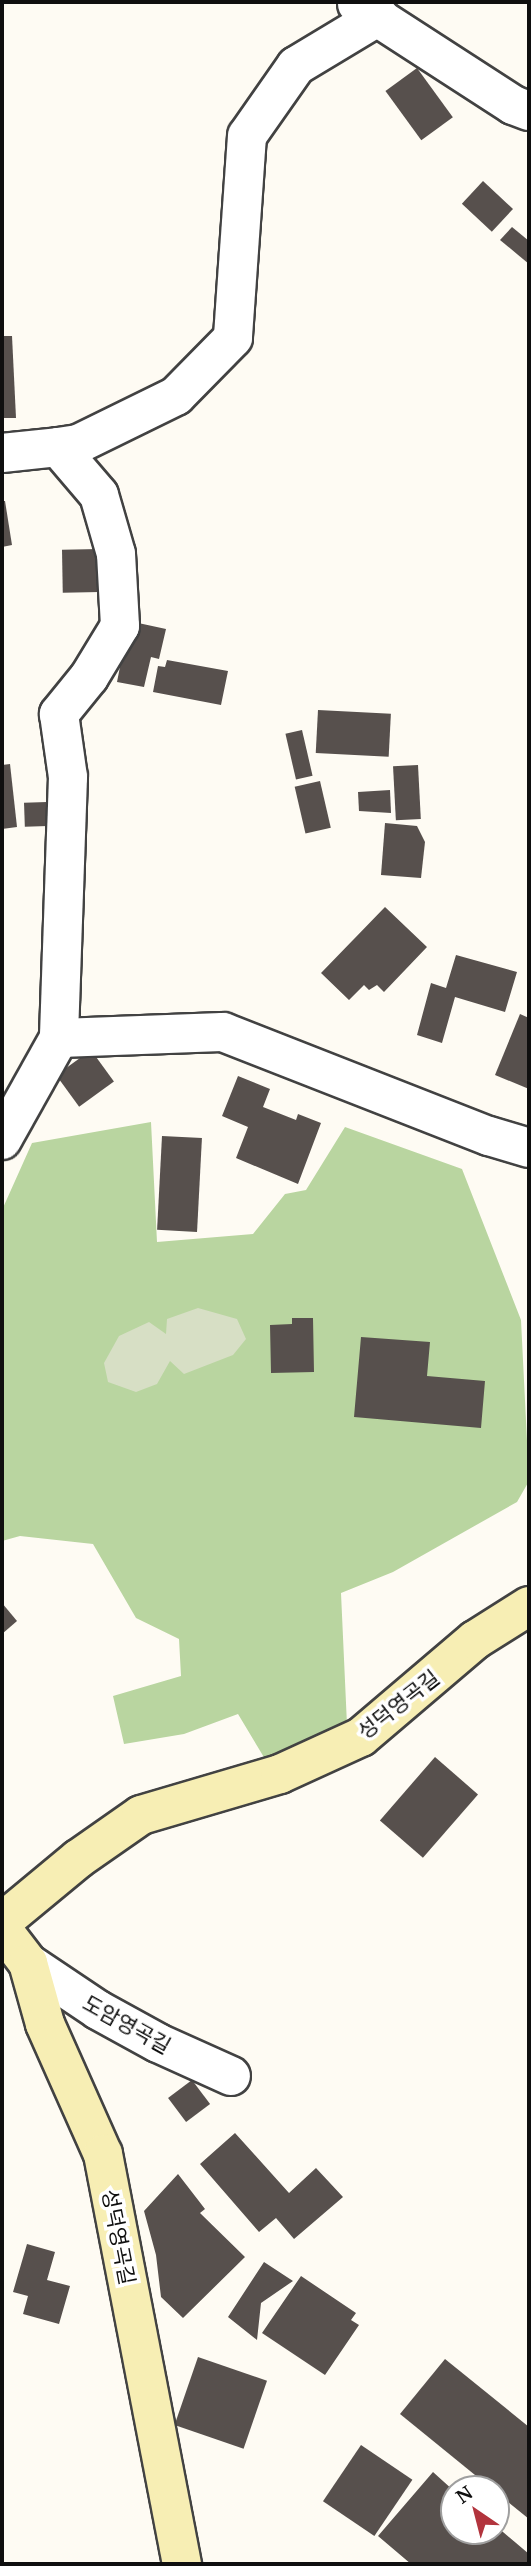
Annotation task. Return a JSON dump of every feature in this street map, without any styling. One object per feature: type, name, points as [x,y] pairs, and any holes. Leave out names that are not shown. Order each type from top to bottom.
[{"type":"main road","name":"성덕영곡길","points":[[2,1922],[78,1859],[141,1815],[279,1774],[360,1737],[475,1640],[529,1606]]},
{"type":"main road","name":"성덕영곡길","points":[[2,1930],[28,1963],[45,2024],[103,2154],[182,2564]]},
{"type":"street","points":[[2,453],[78,444],[176,396],[233,338],[247,136],[296,66],[365,9],[513,104],[529,111]]},
{"type":"street","points":[[2,1140],[59,1038],[68,777],[59,714],[89,677],[120,626],[116,554],[99,495],[58,447]]},
{"type":"street","points":[[59,1038],[223,1032],[489,1136],[529,1149]]},
{"type":"street","name":"도암영곡길","points":[[28,1963],[99,2010],[158,2043],[231,2076]]},
{"type":"green space","points":[[151,1122],[157,1242],[253,1234],[285,1194],[306,1190],[345,1127],[462,1169],[521,1320],[529,1481],[517,1502],[393,1572],[341,1593],[347,1725],[265,1759],[238,1714],[184,1734],[124,1744],[113,1696],[181,1676],[179,1639],[136,1618],[93,1544],[20,1536],[2,1541],[2,1210],[32,1143]]},
{"type":"green space","points":[[198,1308],[237,1319],[246,1339],[233,1355],[184,1374],[170,1361],[157,1384],[136,1392],[108,1382],[104,1363],[119,1336],[149,1322],[166,1334],[167,1319]]},
{"type":"building","points":[[417,68],[453,117],[421,140],[385,91]]},
{"type":"building","points":[[483,181],[513,209],[492,232],[462,204]]},
{"type":"building","points":[[512,227],[529,241],[529,264],[500,240]]},
{"type":"building","points":[[2,336],[12,336],[16,418],[2,418]]},
{"type":"building","points":[[2,501],[5,501],[12,545],[2,547]]},
{"type":"building","points":[[99,549],[100,592],[63,593],[62,550]]},
{"type":"building","points":[[129,621],[166,629],[159,659],[151,657],[144,687],[117,682]]},
{"type":"building","points":[[167,660],[228,671],[221,705],[153,692],[158,666],[165,667]]},
{"type":"building","points":[[318,710],[391,714],[389,757],[316,753]]},
{"type":"building","points":[[302,730],[313,776],[296,780],[285,734]]},
{"type":"building","points":[[10,764],[17,827],[2,829],[2,765]]},
{"type":"building","points":[[418,765],[421,819],[396,820],[393,766]]},
{"type":"building","points":[[320,781],[331,828],[305,834],[295,787]]},
{"type":"building","points":[[390,790],[391,813],[359,811],[358,792]]},
{"type":"building","points":[[47,802],[48,826],[25,827],[24,803]]},
{"type":"building","points":[[385,823],[417,826],[425,842],[421,878],[381,875]]},
{"type":"building","points":[[385,907],[427,947],[384,992],[377,985],[369,990],[364,985],[349,1000],[321,973]]},
{"type":"building","points":[[456,955],[517,972],[505,1012],[455,997],[442,1043],[417,1035],[431,983],[446,988]]},
{"type":"building","points":[[520,1014],[529,1018],[529,1089],[495,1075]]},
{"type":"building","points":[[91,1050],[114,1082],[79,1107],[56,1075]]},
{"type":"building","points":[[238,1076],[270,1089],[263,1107],[296,1120],[298,1114],[321,1123],[298,1184],[236,1158],[248,1127],[222,1116]]},
{"type":"building","points":[[162,1136],[202,1138],[197,1232],[157,1230]]},
{"type":"building","points":[[292,1318],[313,1318],[314,1372],[271,1373],[270,1325],[292,1324]]},
{"type":"building","points":[[361,1337],[430,1342],[427,1376],[485,1381],[481,1428],[354,1417]]},
{"type":"building","points":[[2,1603],[17,1621],[2,1634]]},
{"type":"building","points":[[435,1757],[478,1794],[423,1858],[380,1820]]},
{"type":"building","points":[[192,2080],[210,2104],[186,2122],[168,2098]]},
{"type":"building","points":[[235,2133],[289,2193],[316,2168],[343,2197],[294,2239],[276,2218],[259,2232],[200,2164]]},
{"type":"building","points":[[178,2174],[205,2209],[200,2213],[245,2257],[183,2318],[161,2297],[156,2255],[144,2211]]},
{"type":"building","points":[[27,2244],[55,2252],[47,2280],[70,2286],[59,2324],[23,2314],[28,2296],[13,2292]]},
{"type":"building","points":[[264,2262],[293,2281],[261,2303],[257,2340],[228,2317]]},
{"type":"building","points":[[301,2276],[356,2313],[351,2320],[359,2325],[325,2375],[262,2333]]},
{"type":"building","points":[[198,2357],[267,2381],[244,2449],[175,2425]]},
{"type":"building","points":[[445,2359],[529,2427],[529,2519],[510,2504],[510,2475],[475,2475],[400,2414]]},
{"type":"building","points":[[361,2445],[412,2480],[374,2536],[323,2501]]},
{"type":"building","points":[[433,2472],[440,2478],[440,2545],[510,2545],[510,2538],[529,2554],[529,2564],[411,2564],[378,2536]]}]
